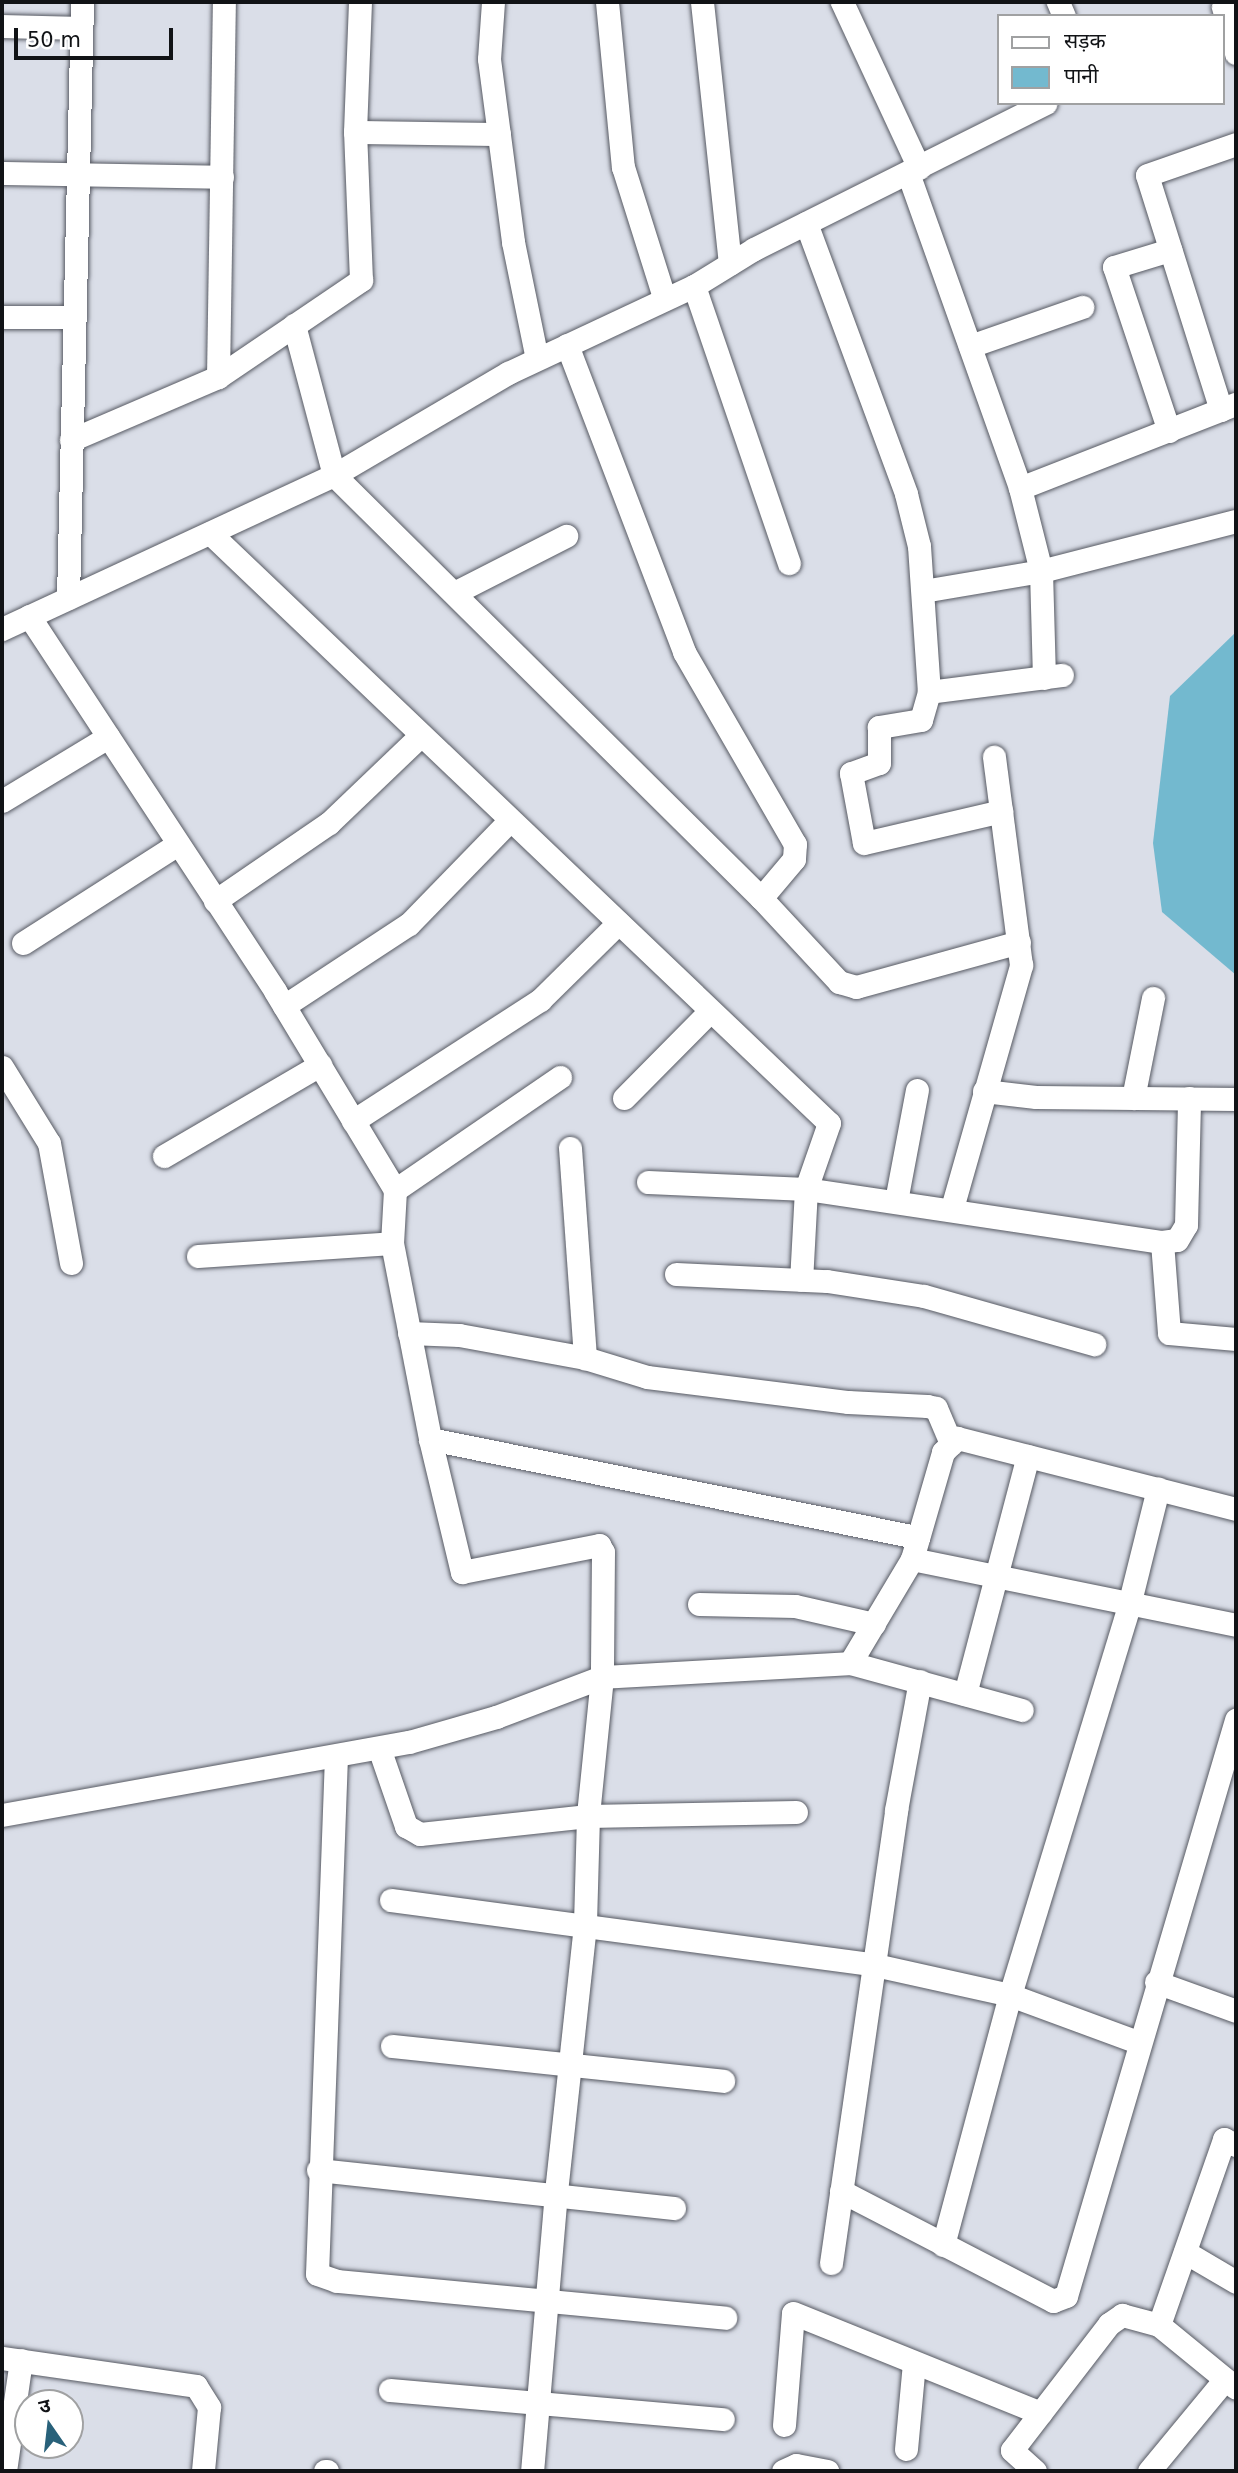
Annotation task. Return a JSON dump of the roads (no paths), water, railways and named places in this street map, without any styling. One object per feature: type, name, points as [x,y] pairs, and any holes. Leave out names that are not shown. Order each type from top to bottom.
[{"type":"street","points":[[68,598],[82,2]]},
{"type":"street","points":[[218,377],[224,2]]},
{"type":"street","points":[[71,440],[218,377],[361,280],[355,132],[360,2]]},
{"type":"street","points":[[493,2],[489,59],[513,242],[537,359]]},
{"type":"street","points":[[607,2],[623,167],[664,297]]},
{"type":"street","points":[[702,2],[730,264]]},
{"type":"street","points":[[842,2],[914,170],[970,346],[1020,488],[1041,572],[1053,677],[929,692]]},
{"type":"street","points":[[1224,19],[1236,53]]},
{"type":"street","points":[[2,26],[81,28]]},
{"type":"street","points":[[2,629],[334,475],[537,359],[664,297],[694,286],[806,223],[1042,105]]},
{"type":"street","points":[[355,132],[499,134]]},
{"type":"street","points":[[1020,488],[1229,407],[1170,250],[1147,175],[1236,144]]},
{"type":"street","points":[[2,173],[222,177]]},
{"type":"street","points":[[806,223],[906,494],[919,546],[929,692],[921,720],[879,727],[879,763],[851,773],[864,843],[1001,811]]},
{"type":"street","points":[[1169,430],[1114,267],[1170,250]]},
{"type":"street","points":[[694,286],[789,563]]},
{"type":"street","points":[[970,346],[1082,307]]},
{"type":"street","points":[[2,317],[74,317]]},
{"type":"street","points":[[295,326],[334,475],[761,898],[847,987],[1019,942]]},
{"type":"street","points":[[567,345],[684,652],[795,844],[794,859],[761,898]]},
{"type":"street","points":[[923,591],[1041,572],[1236,521]]},
{"type":"street","points":[[210,533],[509,821],[829,1123],[806,1189],[801,1280]]},
{"type":"street","points":[[454,593],[566,536]]},
{"type":"street","points":[[29,616],[284,1006],[395,1189],[391,1243],[430,1439],[462,1572],[599,1545],[603,1552],[602,1676],[587,1815],[585,1925],[556,2192],[532,2471]]},
{"type":"street","points":[[215,901],[329,822],[421,736]]},
{"type":"street","points":[[2,801],[108,737]]},
{"type":"street","points":[[952,1208],[984,1091],[1013,1004],[1021,965],[994,757]]},
{"type":"street","points":[[284,1006],[409,924],[509,821]]},
{"type":"street","points":[[23,943],[178,844]]},
{"type":"street","points":[[353,1121],[540,1000],[618,923]]},
{"type":"street","points":[[1133,1098],[1153,998]]},
{"type":"street","points":[[624,1098],[710,1011]]},
{"type":"street","points":[[164,1156],[320,1065]]},
{"type":"street","points":[[2,1068],[49,1143],[71,1263]]},
{"type":"street","points":[[395,1189],[560,1077]]},
{"type":"street","points":[[896,1201],[917,1090]]},
{"type":"street","points":[[984,1091],[1036,1097],[1236,1099]]},
{"type":"street","points":[[648,1182],[806,1189],[952,1208],[1161,1242],[1177,1240],[1186,1225],[1189,1098]]},
{"type":"street","points":[[570,1148],[585,1358]]},
{"type":"street","points":[[1161,1242],[1169,1333],[1236,1339]]},
{"type":"street","points":[[198,1256],[391,1243]]},
{"type":"street","points":[[676,1274],[801,1280],[924,1296],[1094,1344]]},
{"type":"street","points":[[409,1333],[459,1335],[585,1358],[647,1377],[848,1402],[927,1406],[936,1408],[951,1444]]},
{"type":"street","points":[[850,1663],[915,1548],[943,1452],[957,1437],[1236,1509]]},
{"type":"street","points":[[430,1439],[915,1548],[994,1577],[1236,1625]]},
{"type":"street","points":[[965,1694],[1028,1456]]},
{"type":"street","points":[[943,2245],[1010,1995],[1129,1605],[1157,1489]]},
{"type":"street","points":[[699,1604],[795,1606],[874,1624]]},
{"type":"street","points":[[2,1815],[379,1748],[496,1717],[602,1676],[850,1663],[1022,1710]]},
{"type":"street","points":[[831,2263],[896,1810],[920,1681]]},
{"type":"street","points":[[841,2191],[1053,2301],[1066,2297],[1138,2042],[1236,1720]]},
{"type":"street","points":[[379,1748],[411,1832],[429,1834],[587,1815],[796,1812]]},
{"type":"street","points":[[337,1756],[315,2264],[321,2277],[725,2318]]},
{"type":"street","points":[[391,1900],[875,1965],[1010,1995],[1138,2042]]},
{"type":"street","points":[[1156,1982],[1236,2011]]},
{"type":"street","points":[[392,2046],[723,2081]]},
{"type":"street","points":[[1159,2325],[1224,2139],[1236,2145]]},
{"type":"street","points":[[318,2171],[556,2192],[674,2208]]},
{"type":"street","points":[[1185,2252],[1236,2282]]},
{"type":"street","points":[[784,2426],[793,2313],[1041,2413]]},
{"type":"street","points":[[1035,2471],[1012,2450],[1110,2324],[1122,2315],[1159,2325],[1230,2384],[1149,2471]]},
{"type":"street","points":[[5,2471],[11,2359],[196,2386],[209,2407],[203,2471]]},
{"type":"street","points":[[906,2449],[914,2362]]},
{"type":"street","points":[[390,2390],[723,2419]]},
{"type":"street","points":[[783,2471],[796,2465],[827,2471]]},
{"type":"water","points":[[1236,632],[1236,975],[1162,912],[1153,843],[1170,696]]}]
